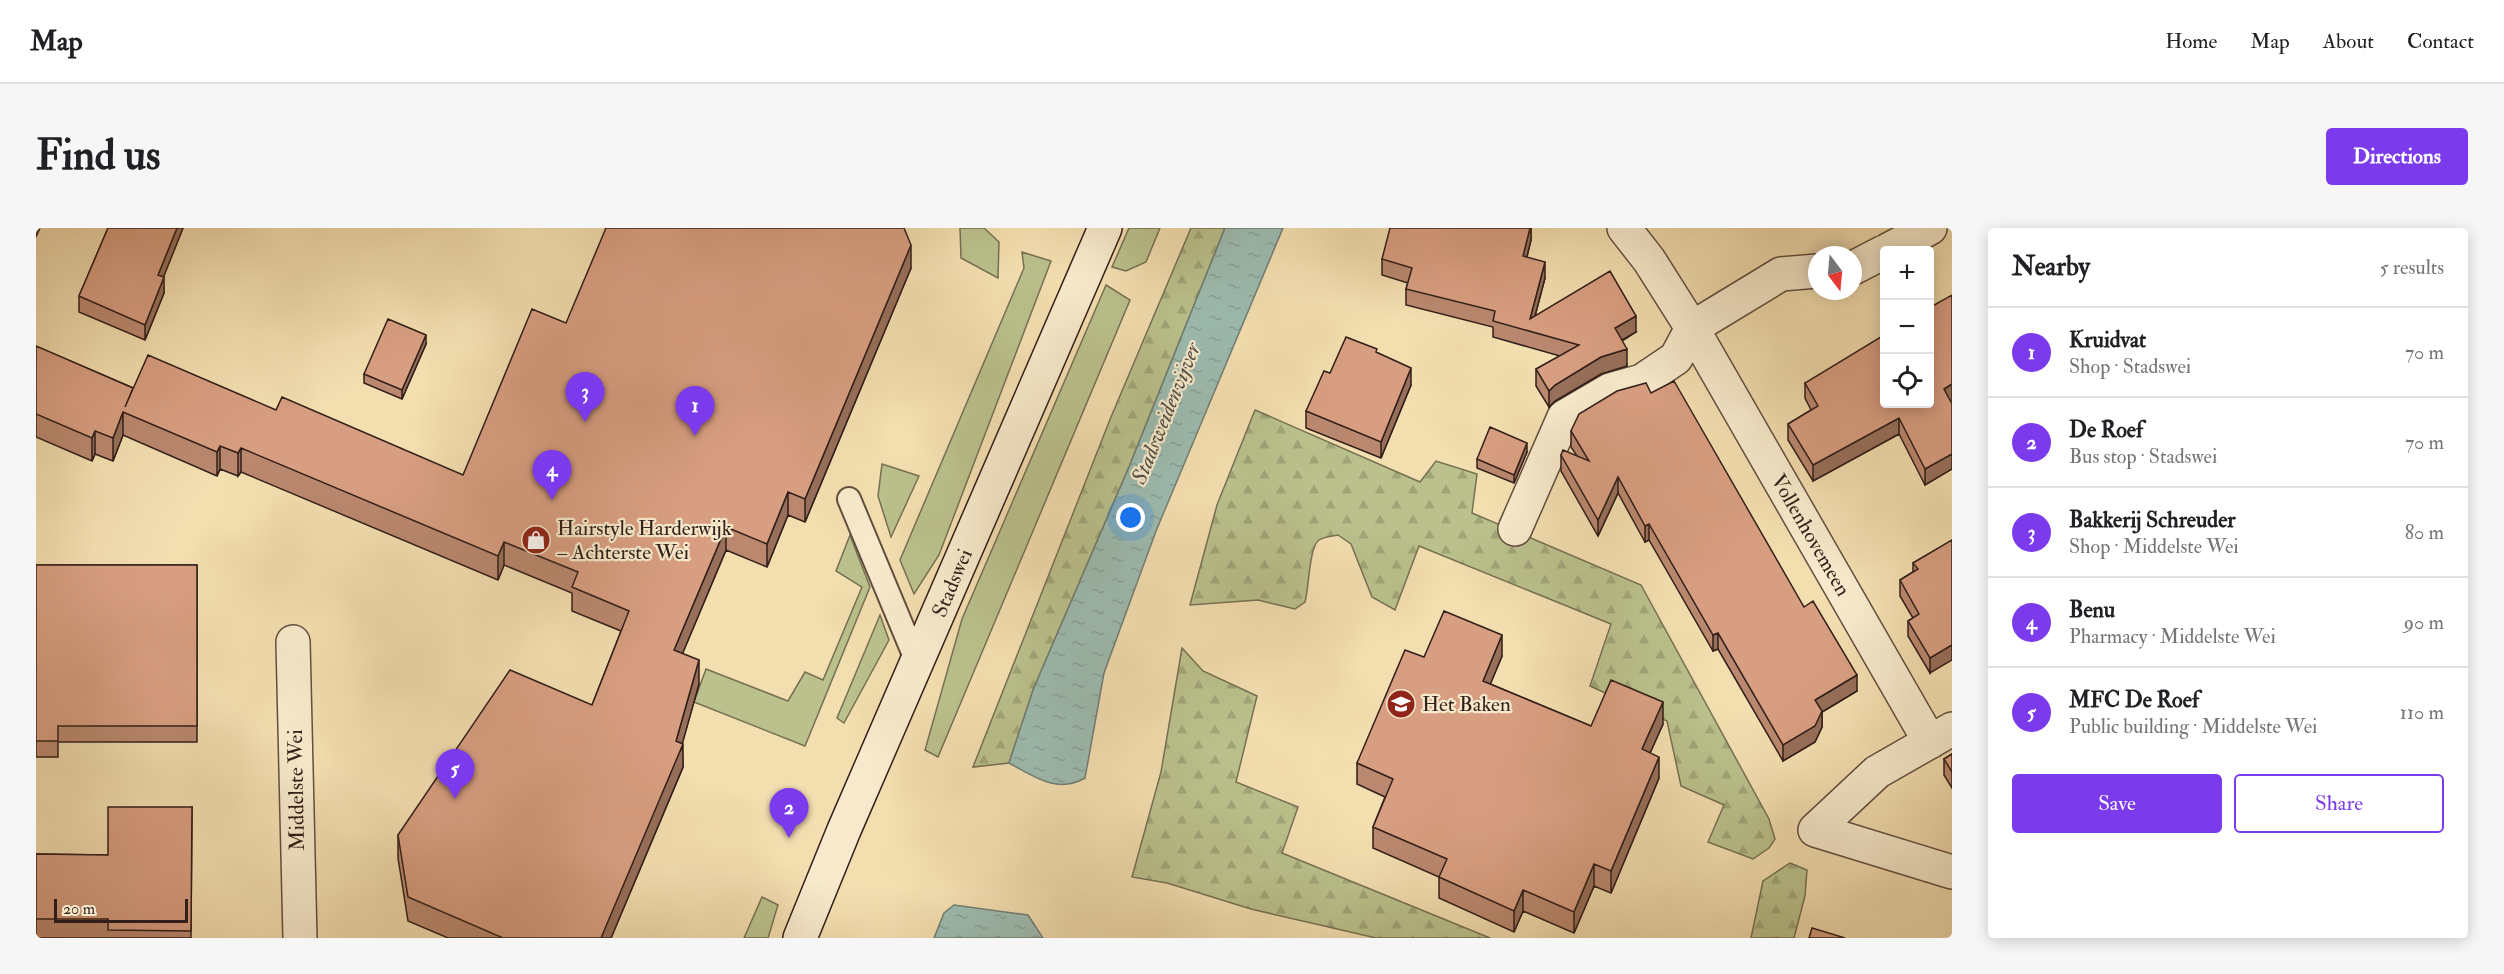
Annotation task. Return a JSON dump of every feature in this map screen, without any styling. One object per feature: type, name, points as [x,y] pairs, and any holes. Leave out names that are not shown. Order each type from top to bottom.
[{"type":"street","name":"Stadswei","points":[[800,938],[1105,228]]},
{"type":"street","name":"Vollenhovemeen","points":[[1624,228],[1649,260],[1692,328],[1941,735],[1877,772],[1815,830],[1952,872]]},
{"type":"street","points":[[1896,246],[1930,228]]},
{"type":"street","points":[[1862,263],[1880,254]]},
{"type":"street","points":[[1515,529],[1564,417],[1611,390],[1642,381],[1676,358],[1692,328],[1781,274],[1808,272]]},
{"type":"street","name":"Middelste Wei","points":[[292,642],[300,938]]},
{"type":"lane","points":[[849,500],[917,662]]},
{"type":"green space","points":[[960,228],[984,228],[999,242],[998,278],[961,258]]},
{"type":"green space","points":[[1129,228],[1160,228],[1146,262],[1126,271],[1112,267]]},
{"type":"green space","points":[[1191,228],[1225,228],[1129,467],[1033,690],[1009,763],[973,767],[1111,417]]},
{"type":"green space","points":[[1022,252],[1051,261],[939,555],[914,594],[900,560],[1024,268]]},
{"type":"green space","points":[[1106,285],[1130,300],[938,757],[925,750],[962,619]]},
{"type":"green space","points":[[1255,410],[1420,482],[1436,461],[1477,474],[1472,513],[1641,585],[1769,819],[1775,839],[1769,848],[1753,859],[1708,842],[1724,805],[1681,786],[1667,721],[1590,686],[1611,624],[1419,546],[1395,610],[1372,597],[1351,544],[1338,535],[1323,538],[1316,544],[1311,559],[1305,602],[1295,609],[1258,600],[1190,605],[1217,505]]},
{"type":"green space","points":[[882,464],[919,476],[891,537],[878,496]]},
{"type":"green space","points":[[850,535],[870,587],[805,746],[694,702],[706,669],[788,701],[805,672],[823,680],[862,587],[836,571]]},
{"type":"green space","points":[[880,615],[889,640],[844,723],[837,718]]},
{"type":"green space","points":[[1182,648],[1203,671],[1257,696],[1236,782],[1298,807],[1282,853],[1490,938],[1376,938],[1251,909],[1167,883],[1132,877],[1161,772]]},
{"type":"green space","points":[[1790,863],[1807,870],[1805,896],[1794,938],[1751,938],[1763,881]]},
{"type":"green space","points":[[762,897],[778,905],[768,938],[744,938]]},
{"type":"water","name":"Stadsweidenvijver","points":[[1225,228],[1283,228],[1156,531],[1104,673],[1085,778],[1075,783],[1046,782],[1009,763],[1033,690],[1129,467]]},
{"type":"water","points":[[954,905],[1028,915],[1043,938],[934,938],[944,913]]},
{"type":"building","points":[[108,228],[177,228],[158,275],[164,277],[145,325],[79,296]]},
{"type":"building","points":[[606,228],[904,228],[911,245],[805,499],[788,492],[767,544],[726,527],[674,650],[699,660],[676,741],[683,744],[601,938],[503,938],[408,897],[398,835],[510,670],[592,705],[629,611],[572,587],[578,572],[504,542],[498,556],[241,448],[238,453],[220,446],[217,452],[123,412],[113,438],[95,431],[92,438],[36,414],[36,346],[133,388],[125,407],[148,355],[276,410],[282,397],[463,475],[532,309],[566,323]]},
{"type":"building","points":[[1390,228],[1530,228],[1523,256],[1545,262],[1530,319],[1610,271],[1636,316],[1615,328],[1627,349],[1601,357],[1549,391],[1536,369],[1579,345],[1493,321],[1495,311],[1406,289],[1412,268],[1382,259]]},
{"type":"building","points":[[1952,295],[1952,384],[1944,389],[1952,404],[1952,454],[1925,469],[1899,418],[1813,465],[1788,424],[1818,406],[1805,383],[1880,337],[1880,408],[1934,408],[1934,305]]},
{"type":"building","points":[[388,319],[426,335],[402,390],[364,374]]},
{"type":"building","points":[[1346,337],[1377,349],[1376,352],[1411,368],[1381,442],[1306,411],[1324,371],[1330,373]]},
{"type":"building","points":[[1674,381],[1804,607],[1813,601],[1857,675],[1815,700],[1822,711],[1815,726],[1783,745],[1718,633],[1713,635],[1649,524],[1645,526],[1618,477],[1598,520],[1561,455],[1563,450],[1589,461],[1571,431],[1579,414],[1617,391],[1646,383],[1651,393]]},
{"type":"building","points":[[1490,427],[1527,443],[1514,475],[1477,459]]},
{"type":"building","points":[[1952,540],[1952,645],[1930,658],[1908,621],[1919,614],[1900,580],[1918,569],[1913,563]]},
{"type":"building","points":[[36,565],[197,565],[197,726],[58,726],[58,741],[36,741]]},
{"type":"building","points":[[1444,611],[1502,635],[1483,681],[1591,726],[1611,680],[1663,702],[1642,749],[1659,757],[1611,871],[1594,864],[1574,912],[1523,890],[1514,911],[1439,877],[1447,859],[1373,827],[1393,779],[1357,763],[1405,650],[1424,657]]},
{"type":"building","points":[[1952,754],[1952,772],[1944,759]]},
{"type":"building","points":[[108,807],[192,807],[191,931],[108,930],[108,919],[36,919],[36,854],[108,855]]},
{"type":"building","points":[[1812,928],[1845,938],[1809,938]]},
{"type":"place","name":"Bakkerij Schreuder","points":[[585,422]]},
{"type":"place","name":"Kruidvat","points":[[695,436]]},
{"type":"place","name":"Benu","points":[[552,500]]},
{"type":"place","name":"Hairstyle Harderwijk – Achterste Wei","points":[[536,540]]},
{"type":"place","name":"Het Baken","points":[[1401,704]]},
{"type":"place","name":"MFC De Roef","points":[[455,799]]},
{"type":"place","name":"De Roef","points":[[789,838]]}]
